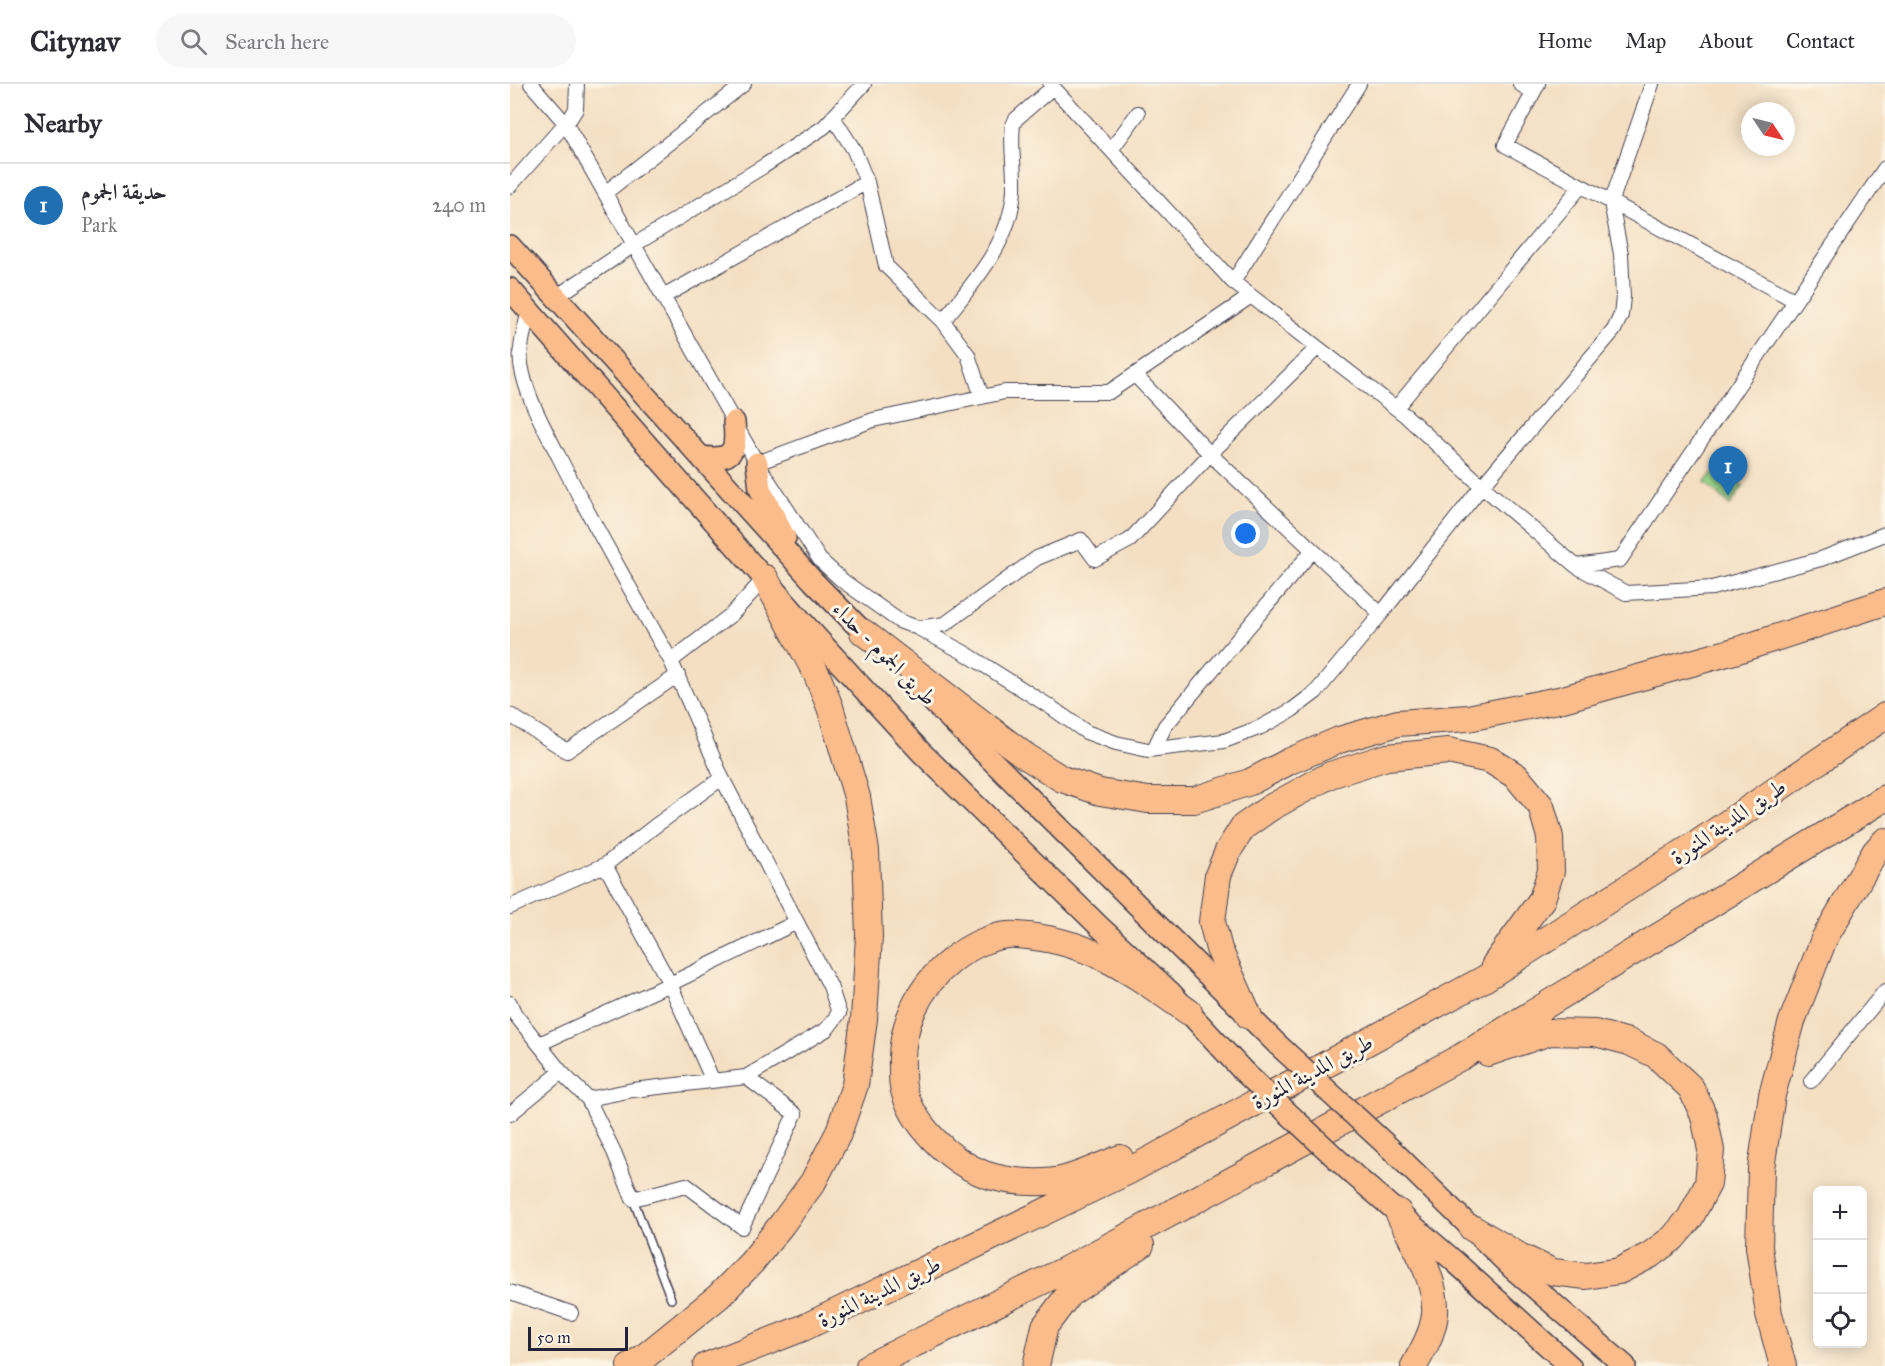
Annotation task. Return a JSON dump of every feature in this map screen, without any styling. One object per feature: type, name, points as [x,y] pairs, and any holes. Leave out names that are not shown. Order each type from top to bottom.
[{"type":"highway","points":[[630,1366],[719,1296],[752,1262],[813,1182],[838,1134],[855,1085],[864,1019],[869,936],[866,851],[859,808],[830,707],[817,675],[765,578]]},
{"type":"highway","points":[[863,632],[1024,755],[1062,779],[1100,792],[1148,800],[1194,800],[1250,782],[1290,761],[1339,740],[1398,723],[1468,718],[1563,699],[1738,650],[1885,602]]},
{"type":"highway","name":"طريق المدينة المنورة","points":[[706,1366],[803,1328],[1127,1172],[1484,979],[1701,841],[1885,716]]},
{"type":"highway","points":[[1249,1016],[1219,949],[1212,922],[1218,875],[1228,851],[1243,827],[1270,808],[1330,775],[1387,757],[1448,751],[1490,760],[1516,776],[1541,806],[1550,837],[1551,871],[1542,899],[1484,979]]},
{"type":"highway","points":[[869,1366],[1065,1270],[1471,1051],[1885,798]]},
{"type":"highway","points":[[1783,1366],[1769,1314],[1759,1246],[1761,1169],[1772,1095],[1792,1021],[1824,939],[1875,852],[1885,841]]},
{"type":"highway","points":[[1189,1012],[1123,966],[1085,948],[1050,939],[1015,934],[988,940],[961,952],[939,970],[923,990],[909,1018],[901,1050],[903,1086],[918,1121],[950,1155],[984,1174],[1028,1183],[1064,1179],[1222,1120]]},
{"type":"highway","points":[[1421,1078],[1550,1032],[1594,1033],[1629,1042],[1656,1055],[1691,1088],[1704,1116],[1711,1150],[1708,1184],[1690,1218],[1673,1238],[1650,1255],[1619,1271],[1586,1276],[1553,1272],[1521,1257],[1472,1228]]},
{"type":"highway","points":[[1036,1366],[1045,1326],[1070,1293],[1289,1148]]},
{"type":"highway","points":[[1398,1212],[1431,1282],[1435,1314],[1428,1341],[1414,1366]]},
{"type":"main road","name":"طريق الجموم - حداء","points":[[510,246],[803,570],[863,632],[1277,1044],[1394,1152],[1512,1268],[1624,1366]]},
{"type":"main road","name":"طريق الجموم - حداء","points":[[510,289],[921,752],[1189,1012],[1243,1071],[1354,1174],[1570,1366]]},
{"type":"main road","points":[[700,457],[720,458],[732,451],[736,442],[734,422]]},
{"type":"main road","points":[[757,462],[759,489],[803,570]]},
{"type":"street","points":[[531,84],[566,124],[757,462],[820,560],[843,581],[899,621],[918,628],[974,658],[1086,732],[1116,743],[1148,750],[1224,741],[1261,727],[1292,710],[1316,692],[1482,486],[1614,330],[1621,315],[1623,297],[1621,254],[1611,203],[1652,84]]},
{"type":"street","points":[[510,186],[550,139],[566,124],[576,109],[577,84]]},
{"type":"street","points":[[604,193],[744,84]]},
{"type":"street","points":[[556,297],[634,245],[824,127],[864,84]]},
{"type":"street","points":[[1233,282],[1359,84]]},
{"type":"street","points":[[1520,84],[1535,88],[1505,145],[1794,300]]},
{"type":"street","points":[[943,321],[988,264],[1011,218],[1014,189],[1013,125],[1016,119],[1052,86],[1233,282],[1396,408],[1482,486],[1576,566],[1626,593],[1712,588],[1821,559],[1885,534]]},
{"type":"street","points":[[1111,150],[1138,113]]},
{"type":"street","points":[[833,117],[854,150],[867,182],[886,266],[943,321],[968,355],[982,397]]},
{"type":"street","points":[[1576,566],[1620,560],[1885,168]]},
{"type":"street","points":[[663,297],[867,182]]},
{"type":"street","points":[[1396,408],[1581,186]]},
{"type":"street","points":[[757,462],[873,420],[1005,392],[1109,392],[1251,296]]},
{"type":"street","points":[[529,310],[521,341],[521,362],[524,380],[534,407],[583,505],[671,661],[722,778],[830,986],[839,1013],[827,1029],[746,1077],[712,1079],[588,1099]]},
{"type":"street","points":[[918,628],[945,624],[1037,558],[1081,540],[1095,559],[1130,540],[1210,454],[1317,348]]},
{"type":"street","points":[[1135,375],[1210,454],[1381,614]]},
{"type":"street","points":[[1154,749],[1165,726],[1313,550]]},
{"type":"street","points":[[671,661],[732,614],[765,578]]},
{"type":"street","points":[[510,715],[567,751],[678,675]]},
{"type":"street","points":[[510,907],[605,865],[722,778]]},
{"type":"street","points":[[605,865],[670,984],[712,1079]]},
{"type":"street","points":[[539,1044],[797,922]]},
{"type":"street","points":[[1810,1081],[1885,991]]},
{"type":"street","points":[[510,1004],[514,1013],[561,1072],[588,1099],[614,1152],[633,1199],[686,1185],[742,1227],[795,1114],[746,1077]]},
{"type":"street","points":[[510,1114],[561,1072]]},
{"type":"street","points":[[510,1292],[571,1313]]},
{"type":"lane","points":[[633,1199],[671,1299]]},
{"type":"green space","points":[[1717,469],[1743,486],[1730,505],[1705,482]]},
{"type":"place","name":"حديقة الجموم","points":[[1728,496]]}]
